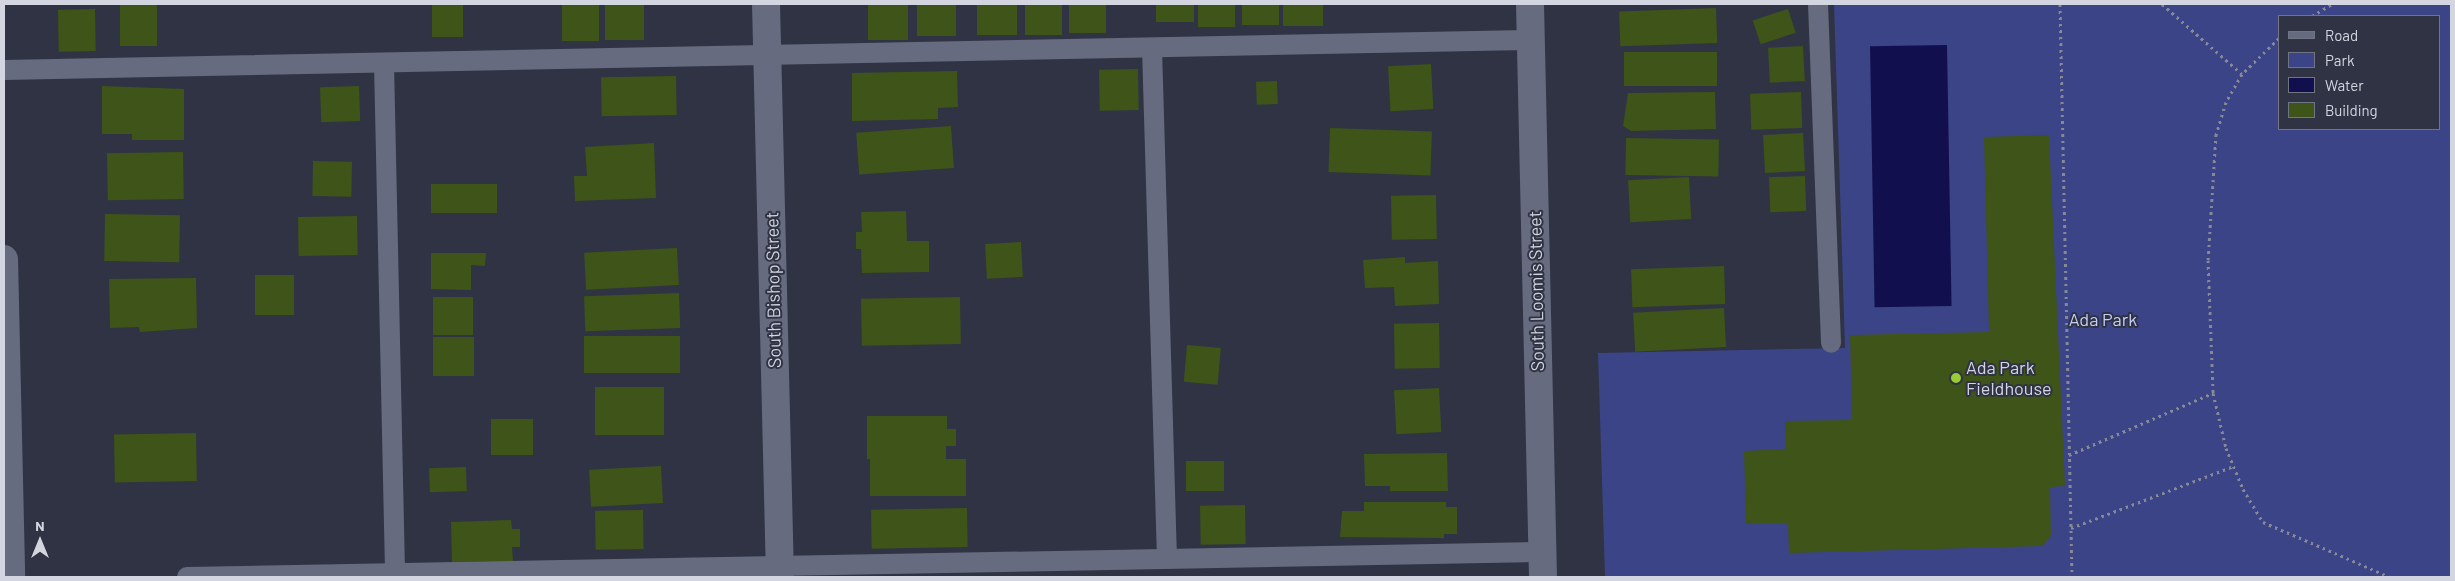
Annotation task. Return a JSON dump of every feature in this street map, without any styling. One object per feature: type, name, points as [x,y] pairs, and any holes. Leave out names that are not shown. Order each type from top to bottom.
[{"type":"street","name":"South Bishop Street","points":[[766,4],[780,571]]},
{"type":"street","name":"South Loomis Street","points":[[1530,4],[1543,565]]},
{"type":"street","points":[[4,258],[11,577]]},
{"type":"lane","points":[[1818,4],[1831,343]]},
{"type":"lane","points":[[4,70],[1530,40]]},
{"type":"lane","points":[[1152,48],[1167,558]]},
{"type":"lane","points":[[384,63],[395,573]]},
{"type":"lane","points":[[187,577],[395,573],[780,571],[1167,558],[1543,565]]},
{"type":"path","points":[[2060,4],[2072,577]]},
{"type":"path","points":[[2162,4],[2242,74]]},
{"type":"path","points":[[2314,15],[2332,4]]},
{"type":"path","points":[[2278,39],[2242,74],[2226,102],[2211,175],[2213,394],[2234,466],[2263,522],[2390,577]]},
{"type":"path","points":[[2069,455],[2213,394]]},
{"type":"path","points":[[2071,528],[2234,466]]},
{"type":"green space","name":"Ada Park","points":[[1834,4],[2451,4],[2451,577],[1605,577],[1598,353],[1845,348]]},
{"type":"water","points":[[1947,45],[1952,306],[1875,307],[1870,46]]},
{"type":"building","points":[[120,4],[157,4],[157,46],[120,46]]},
{"type":"building","points":[[432,4],[463,4],[463,37],[432,37]]},
{"type":"building","points":[[562,4],[599,4],[599,41],[562,41]]},
{"type":"building","points":[[605,4],[644,4],[644,40],[605,40]]},
{"type":"building","points":[[868,4],[908,4],[908,40],[868,40]]},
{"type":"building","points":[[917,4],[956,4],[956,36],[917,36]]},
{"type":"building","points":[[977,4],[1017,4],[1017,35],[977,35]]},
{"type":"building","points":[[1025,4],[1062,4],[1062,35],[1025,35]]},
{"type":"building","points":[[1069,4],[1106,4],[1106,33],[1069,33]]},
{"type":"building","points":[[1156,4],[1194,4],[1194,22],[1156,22]]},
{"type":"building","points":[[1198,4],[1235,4],[1235,27],[1198,27]]},
{"type":"building","points":[[1242,4],[1279,4],[1279,25],[1242,25]]},
{"type":"building","points":[[1283,4],[1323,4],[1323,26],[1283,26]]},
{"type":"building","points":[[1716,8],[1717,43],[1620,46],[1619,11]]},
{"type":"building","points":[[95,9],[96,51],[59,52],[58,10]]},
{"type":"building","points":[[1788,9],[1796,33],[1761,44],[1753,20]]},
{"type":"building","points":[[1803,46],[1805,81],[1770,83],[1768,48]]},
{"type":"building","points":[[1624,52],[1717,52],[1717,86],[1624,86]]},
{"type":"building","points":[[1431,64],[1433,109],[1390,111],[1388,66]]},
{"type":"building","points":[[1138,69],[1139,110],[1100,111],[1099,70]]},
{"type":"building","points":[[957,71],[958,107],[938,108],[938,119],[852,121],[852,73]]},
{"type":"building","points":[[676,76],[677,115],[602,116],[601,77]]},
{"type":"building","points":[[1277,81],[1278,104],[1257,105],[1256,82]]},
{"type":"building","points":[[102,86],[184,89],[184,140],[132,140],[132,134],[102,134]]},
{"type":"building","points":[[359,86],[360,121],[321,122],[320,87]]},
{"type":"building","points":[[1715,92],[1716,129],[1631,131],[1623,126],[1628,93]]},
{"type":"building","points":[[1801,92],[1802,128],[1751,130],[1750,94]]},
{"type":"building","points":[[951,126],[954,168],[859,175],[856,133]]},
{"type":"building","points":[[1330,128],[1432,132],[1430,176],[1328,172]]},
{"type":"building","points":[[1803,133],[1805,171],[1765,173],[1763,135]]},
{"type":"building","name":"Ada Park Fieldhouse","points":[[2049,135],[2065,486],[2050,487],[2051,536],[2042,546],[1789,553],[1788,523],[1746,524],[1744,451],[1786,449],[1785,421],[1852,420],[1850,335],[1989,332],[1984,137]]},
{"type":"building","points":[[1626,138],[1719,140],[1718,177],[1625,175]]},
{"type":"building","points":[[654,143],[656,198],[575,201],[574,176],[587,176],[585,147]]},
{"type":"building","points":[[183,152],[184,199],[108,200],[107,153]]},
{"type":"building","points":[[313,161],[352,162],[351,197],[312,196]]},
{"type":"building","points":[[1805,176],[1806,211],[1770,212],[1769,177]]},
{"type":"building","points":[[1689,177],[1691,219],[1630,222],[1628,180]]},
{"type":"building","points":[[431,184],[497,184],[497,213],[431,213]]},
{"type":"building","points":[[1436,195],[1437,239],[1392,240],[1391,196]]},
{"type":"building","points":[[906,211],[907,241],[929,241],[929,272],[862,273],[861,249],[856,249],[856,232],[862,232],[861,212]]},
{"type":"building","points":[[105,214],[180,215],[179,262],[104,261]]},
{"type":"building","points":[[357,216],[358,255],[299,256],[298,217]]},
{"type":"building","points":[[1021,242],[1023,277],[987,279],[985,244]]},
{"type":"building","points":[[677,248],[679,285],[586,290],[584,253]]},
{"type":"building","points":[[431,253],[486,253],[485,266],[471,265],[471,290],[431,289]]},
{"type":"building","points":[[1405,257],[1405,263],[1438,261],[1439,304],[1395,306],[1394,287],[1365,288],[1363,260]]},
{"type":"building","points":[[1724,266],[1725,304],[1632,307],[1631,269]]},
{"type":"building","points":[[255,275],[294,275],[294,315],[255,315]]},
{"type":"building","points":[[196,278],[197,328],[140,332],[139,327],[110,328],[109,279]]},
{"type":"building","points":[[679,293],[680,328],[585,331],[584,296]]},
{"type":"building","points":[[433,297],[473,297],[473,335],[433,335]]},
{"type":"building","points":[[960,297],[961,344],[862,346],[861,299]]},
{"type":"building","points":[[1724,308],[1726,347],[1635,352],[1633,313]]},
{"type":"building","points":[[1439,323],[1440,368],[1395,369],[1394,324]]},
{"type":"building","points":[[584,336],[680,336],[680,373],[584,373]]},
{"type":"building","points":[[433,337],[474,337],[474,376],[433,376]]},
{"type":"building","points":[[1187,345],[1221,348],[1218,385],[1184,382]]},
{"type":"building","points":[[595,387],[664,387],[664,435],[595,435]]},
{"type":"building","points":[[1439,388],[1441,432],[1396,434],[1394,390]]},
{"type":"building","points":[[867,416],[947,416],[947,429],[956,429],[956,446],[946,446],[946,459],[867,459]]},
{"type":"building","points":[[491,419],[533,419],[533,455],[491,455]]},
{"type":"building","points":[[196,433],[197,481],[115,482],[114,434]]},
{"type":"building","points":[[1447,453],[1448,491],[1390,491],[1390,486],[1365,486],[1364,454]]},
{"type":"building","points":[[870,459],[966,459],[966,496],[870,496]]},
{"type":"building","points":[[1186,461],[1224,461],[1224,491],[1186,491]]},
{"type":"building","points":[[661,466],[663,503],[591,507],[589,470]]},
{"type":"building","points":[[466,467],[467,491],[430,492],[429,468]]},
{"type":"building","points":[[1364,502],[1446,502],[1446,507],[1457,507],[1457,534],[1444,534],[1444,538],[1340,537],[1342,511],[1364,511]]},
{"type":"building","points":[[1245,505],[1246,544],[1201,545],[1200,506]]},
{"type":"building","points":[[967,508],[968,547],[872,549],[871,510]]},
{"type":"building","points":[[643,510],[644,549],[596,550],[595,511]]},
{"type":"building","points":[[511,520],[512,529],[520,529],[520,547],[512,547],[513,561],[452,562],[451,522]]},
{"type":"place","name":"Ada Park Fieldhouse","points":[[1956,378]]}]
